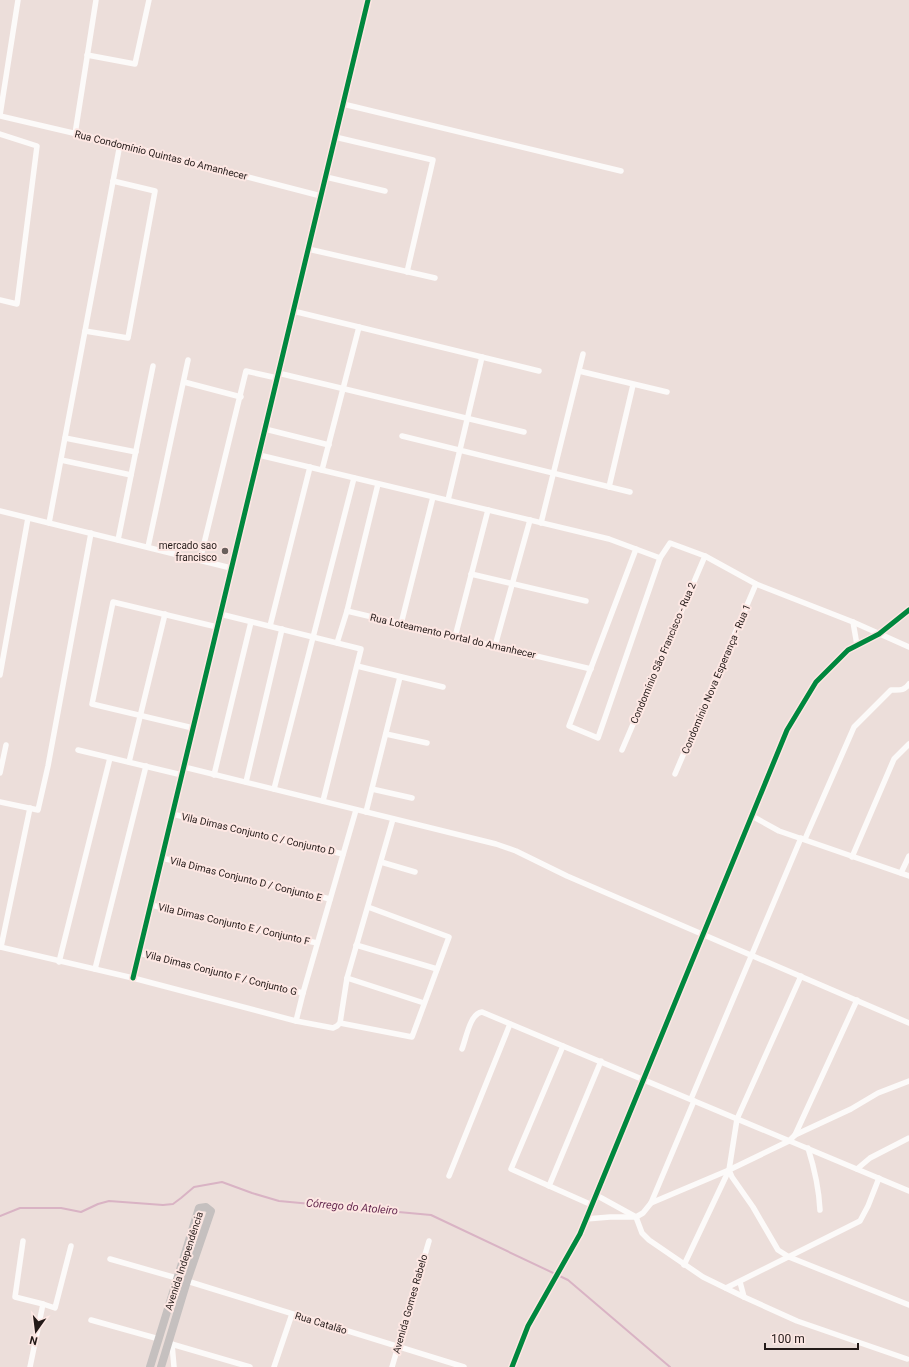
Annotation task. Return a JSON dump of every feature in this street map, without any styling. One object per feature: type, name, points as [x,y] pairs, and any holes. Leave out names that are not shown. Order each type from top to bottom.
[{"type":"street","points":[[0,116],[18,0]]},
{"type":"street","points":[[75,134],[96,0]]},
{"type":"street","points":[[87,55],[135,64],[149,0]]},
{"type":"street","points":[[133,978],[368,0]]},
{"type":"street","points":[[343,104],[622,171]]},
{"type":"street","name":"Rua Condomínio Quintas do Amanhecer","points":[[0,116],[120,144],[321,196]]},
{"type":"street","points":[[0,134],[37,146],[17,304],[0,300]]},
{"type":"street","points":[[335,137],[433,160],[407,272]]},
{"type":"street","points":[[49,523],[120,144]]},
{"type":"street","points":[[326,177],[385,191]]},
{"type":"street","points":[[85,331],[128,338],[156,191],[113,181]]},
{"type":"street","points":[[308,248],[435,278]]},
{"type":"street","points":[[293,311],[539,371]]},
{"type":"street","points":[[322,470],[359,327]]},
{"type":"street","points":[[541,523],[583,354]]},
{"type":"street","points":[[448,500],[482,357]]},
{"type":"street","points":[[148,547],[188,360]]},
{"type":"street","points":[[118,540],[153,366]]},
{"type":"street","points":[[200,560],[246,371],[343,388],[524,432]]},
{"type":"street","points":[[579,371],[667,392]]},
{"type":"street","points":[[184,382],[240,397]]},
{"type":"street","points":[[609,487],[633,385]]},
{"type":"street","points":[[265,430],[328,445]]},
{"type":"street","points":[[402,436],[630,492]]},
{"type":"street","points":[[65,438],[136,452]]},
{"type":"street","points":[[259,455],[609,539],[660,558]]},
{"type":"street","points":[[61,460],[131,475]]},
{"type":"street","points":[[270,626],[310,467]]},
{"type":"street","points":[[274,789],[354,478]]},
{"type":"street","points":[[337,643],[378,484]]},
{"type":"street","points":[[401,624],[433,497]]},
{"type":"street","points":[[455,637],[488,510]]},
{"type":"street","points":[[0,511],[232,568]]},
{"type":"street","points":[[0,675],[28,518]]},
{"type":"street","points":[[495,646],[530,520]]},
{"type":"street","points":[[0,802],[38,810],[53,744],[91,533]]},
{"type":"street","points":[[636,549],[569,726],[598,738],[660,558],[670,543],[705,556],[756,584],[852,622],[909,647]]},
{"type":"street","name":"Condomínio São Francisco - Rua 2","points":[[622,750],[705,556]]},
{"type":"street","points":[[471,574],[586,601]]},
{"type":"street","name":"Condomínio Nova Esperança - Rua 1","points":[[675,774],[756,584]]},
{"type":"street","points":[[193,728],[92,704],[113,602],[217,627]]},
{"type":"street","points":[[512,1367],[528,1326],[580,1234],[787,730],[816,682],[848,650],[879,634],[909,610]]},
{"type":"street","name":"Rua Loteamento Portal do Amanhecer","points":[[346,611],[591,669]]},
{"type":"street","points":[[129,762],[165,614]]},
{"type":"street","points":[[220,614],[361,649],[323,801]]},
{"type":"street","points":[[214,774],[251,622]]},
{"type":"street","points":[[852,622],[857,645]]},
{"type":"street","points":[[246,782],[282,629]]},
{"type":"street","points":[[357,666],[443,687]]},
{"type":"street","points":[[366,812],[400,677]]},
{"type":"street","points":[[586,1219],[636,1217],[643,1213],[651,1203],[752,954],[854,727],[891,690],[903,690],[909,684]]},
{"type":"street","points":[[386,734],[427,743]]},
{"type":"street","points":[[852,857],[894,760],[909,744]]},
{"type":"street","points":[[0,773],[6,745]]},
{"type":"street","points":[[78,750],[182,775]]},
{"type":"street","points":[[59,962],[110,758]]},
{"type":"street","points":[[95,969],[146,766]]},
{"type":"street","points":[[184,767],[496,844],[516,851],[568,876],[752,954],[909,1023]]},
{"type":"street","points":[[372,789],[412,798]]},
{"type":"street","points":[[30,808],[0,947],[59,962],[133,978],[328,1028],[333,1028],[340,1023],[347,978],[393,819]]},
{"type":"street","points":[[296,1021],[356,810]]},
{"type":"street","name":"Vila Dimas Conjunto C / Conjunto D","points":[[172,814],[343,854]]},
{"type":"street","points":[[752,816],[779,831],[909,876]]},
{"type":"street","points":[[901,873],[909,856]]},
{"type":"street","name":"Vila Dimas Conjunto D / Conjunto E","points":[[162,858],[330,899]]},
{"type":"street","points":[[381,862],[415,872]]},
{"type":"street","name":"Vila Dimas Conjunto E / Conjunto F","points":[[150,905],[317,943]]},
{"type":"street","points":[[340,1023],[412,1037],[448,937],[368,907]]},
{"type":"street","points":[[356,945],[437,970]]},
{"type":"street","name":"Vila Dimas Conjunto F / Conjunto G","points":[[139,953],[303,993]]},
{"type":"street","points":[[684,1264],[730,1170],[738,1119],[801,976]]},
{"type":"street","points":[[347,978],[424,1003]]},
{"type":"street","points":[[651,1203],[730,1170],[789,1140],[794,1135],[857,1000]]},
{"type":"street","points":[[462,1049],[471,1020],[478,1012],[482,1012],[909,1191]]},
{"type":"street","points":[[449,1176],[510,1024]]},
{"type":"street","points":[[563,1046],[511,1169],[592,1205]]},
{"type":"street","points":[[549,1186],[601,1062]]},
{"type":"street","points":[[794,1135],[851,1109],[878,1093],[909,1081]]},
{"type":"street","points":[[857,1169],[870,1158],[909,1138]]},
{"type":"street","points":[[808,1148],[812,1160],[820,1210]]},
{"type":"street","points":[[730,1170],[732,1177],[753,1207],[778,1250],[789,1257],[909,1305]]},
{"type":"street","points":[[726,1288],[860,1221],[868,1206],[879,1178]]},
{"type":"street","points":[[596,1194],[636,1217],[642,1233],[649,1240],[703,1277],[797,1321],[908,1357]]},
{"type":"street","name":"Avenida Independência","points":[[150,1367],[199,1208],[206,1207],[211,1211],[187,1281],[170,1343],[161,1367]]},
{"type":"street","points":[[23,1241],[15,1297],[55,1308],[71,1246]]},
{"type":"street","name":"Avenida Gomes Rabelo","points":[[392,1367],[429,1241]]},
{"type":"street","name":"Rua Catalão","points":[[110,1259],[187,1281],[464,1367]]},
{"type":"street","points":[[740,1282],[744,1297]]},
{"type":"street","points":[[30,1367],[43,1304]]},
{"type":"street","points":[[274,1367],[292,1314]]},
{"type":"street","points":[[91,1320],[159,1339]]},
{"type":"street","points":[[174,1367],[170,1343],[250,1367]]},
{"type":"waterway","name":"Córrego do Atoleiro","points":[[0,1216],[20,1208],[61,1208],[81,1212],[98,1204],[109,1201],[163,1205],[173,1204],[194,1187],[222,1182],[279,1201],[431,1215],[568,1280],[670,1367]]},
{"type":"cycle path","points":[[133,978],[368,0]]},
{"type":"cycle path","points":[[512,1367],[528,1326],[580,1234],[787,730],[816,682],[848,650],[879,634],[909,610]]},
{"type":"place","name":"mercado sao francisco","points":[[225,551]]}]
